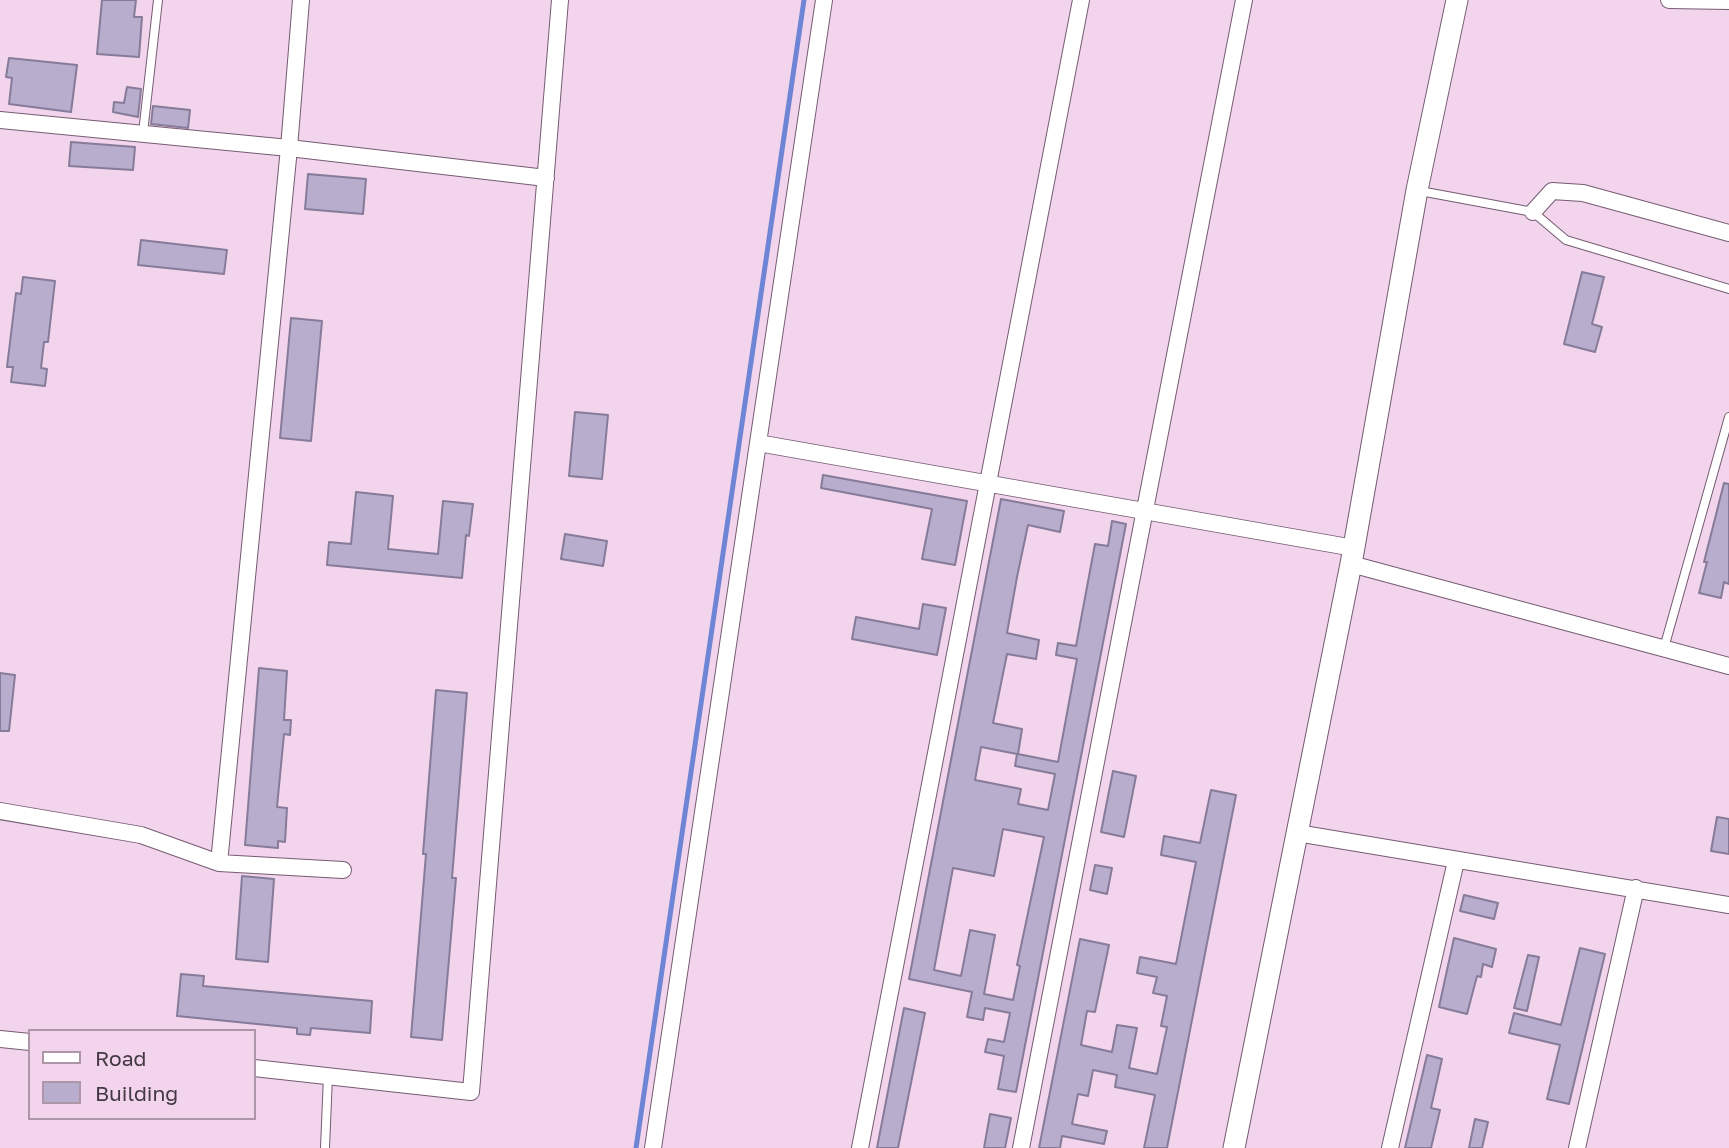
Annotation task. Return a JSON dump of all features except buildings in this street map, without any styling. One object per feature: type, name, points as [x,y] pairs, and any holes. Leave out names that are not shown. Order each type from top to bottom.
[{"type":"street","points":[[219,863],[301,0]]},
{"type":"street","points":[[256,1068],[471,1092],[560,0]]},
{"type":"street","points":[[653,1148],[824,0]]},
{"type":"street","points":[[860,1148],[1081,0]]},
{"type":"street","points":[[1021,1148],[1244,0]]},
{"type":"street","points":[[1234,1148],[1353,556],[1417,190],[1457,0]]},
{"type":"street","points":[[1669,0],[1729,1]]},
{"type":"street","points":[[0,120],[289,148],[546,178]]},
{"type":"street","points":[[1534,212],[1552,191],[1583,193],[1729,233]]},
{"type":"street","points":[[758,443],[1145,511],[1353,556],[1729,666]]},
{"type":"street","points":[[0,811],[141,835],[219,863],[343,870]]},
{"type":"street","points":[[1297,833],[1729,905]]},
{"type":"street","points":[[1390,1148],[1456,860]]},
{"type":"street","points":[[1577,1148],[1636,888]]},
{"type":"street","points":[[0,1039],[28,1042]]},
{"type":"lane","points":[[143,133],[158,0]]},
{"type":"lane","points":[[1417,190],[1534,212],[1566,240],[1729,289]]},
{"type":"lane","points":[[1664,648],[1729,417]]},
{"type":"lane","points":[[325,1148],[328,1076]]},
{"type":"waterway","points":[[636,1148],[804,0]]}]
